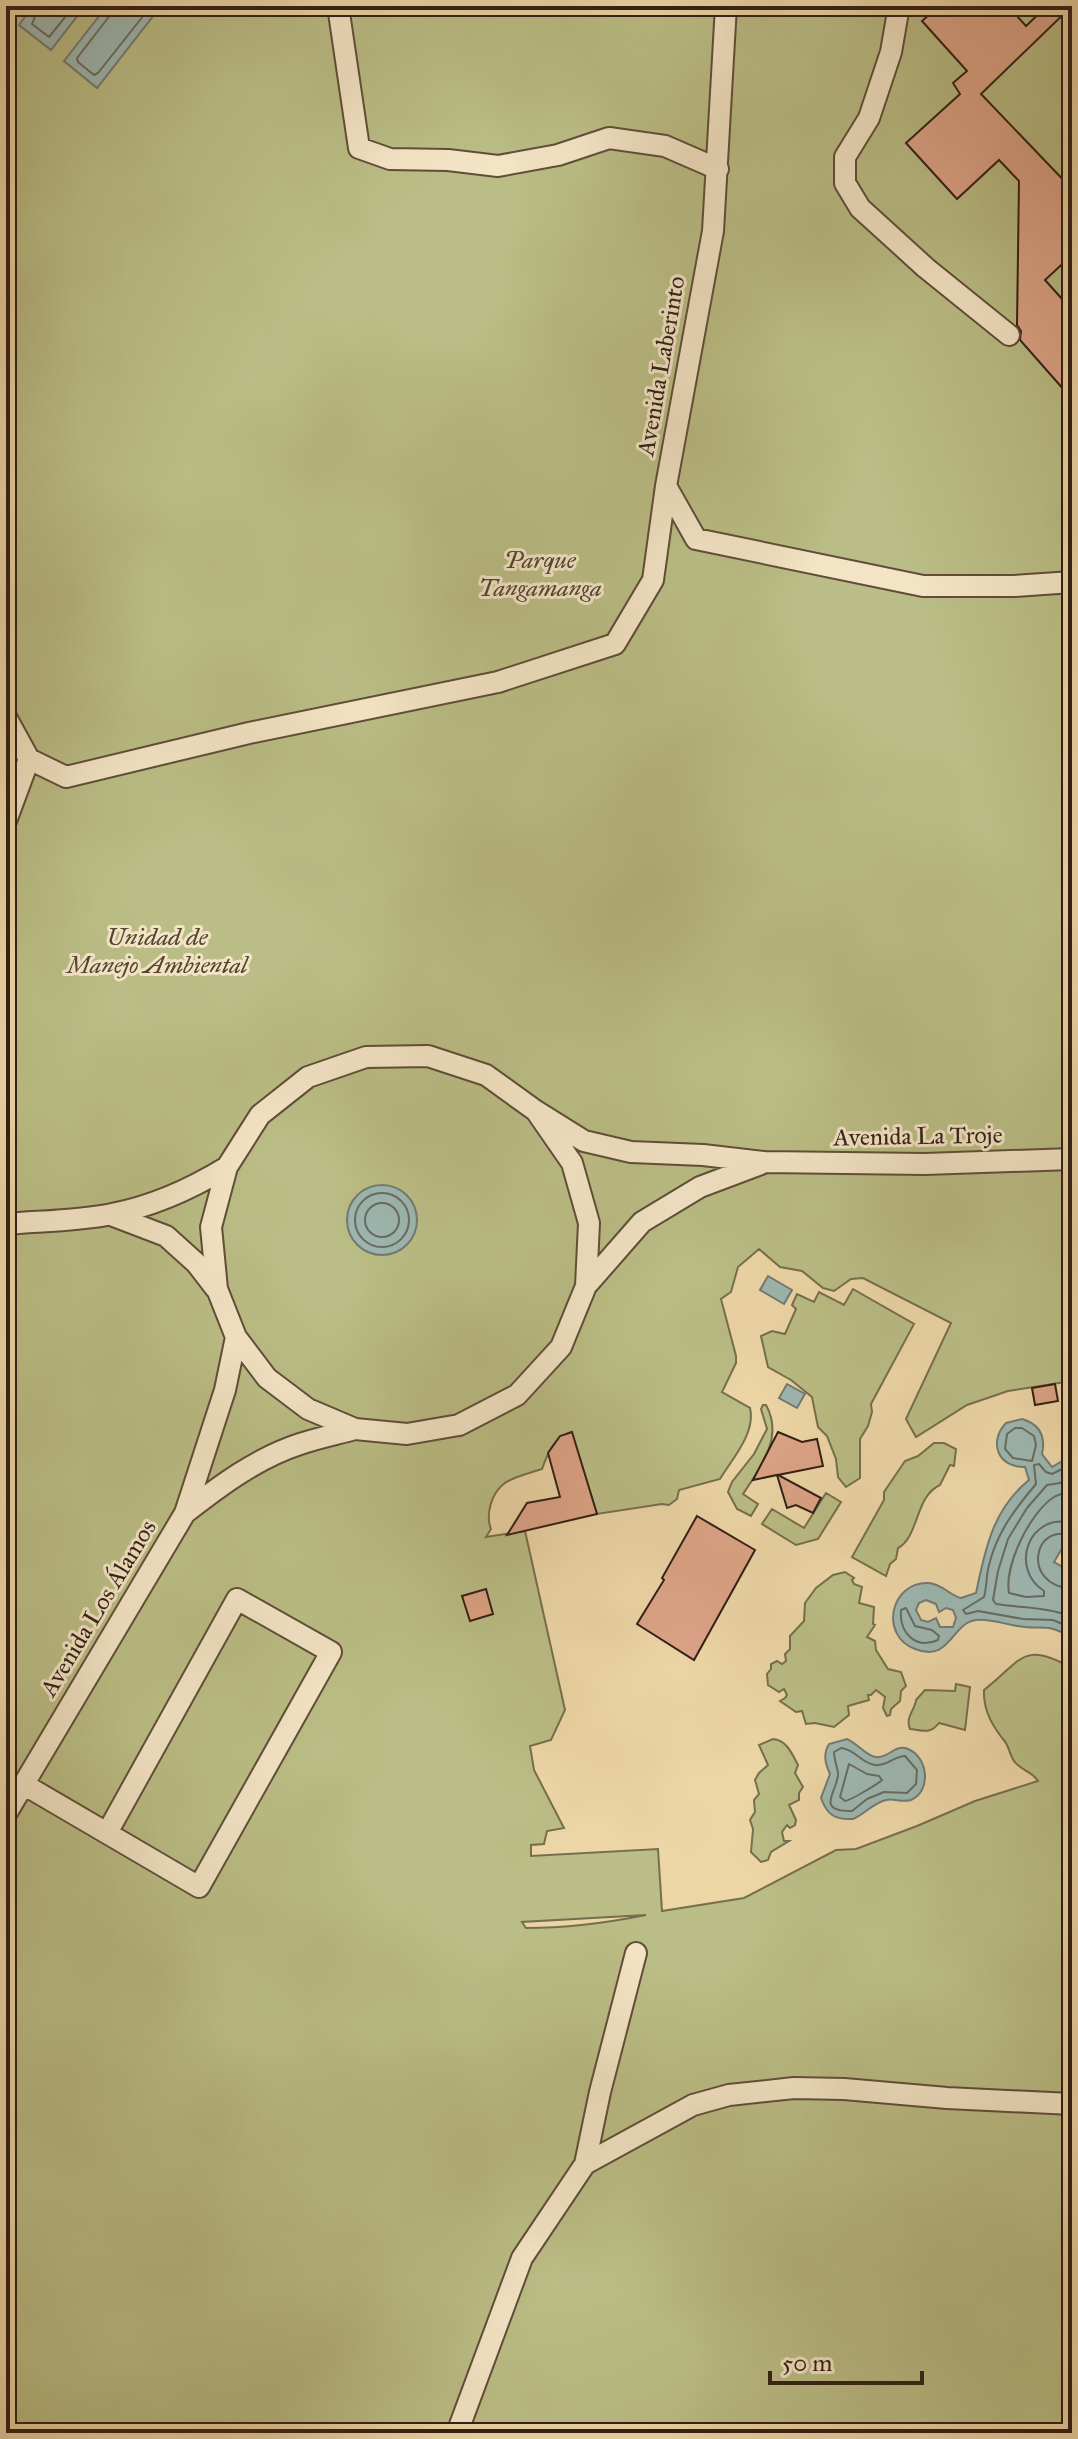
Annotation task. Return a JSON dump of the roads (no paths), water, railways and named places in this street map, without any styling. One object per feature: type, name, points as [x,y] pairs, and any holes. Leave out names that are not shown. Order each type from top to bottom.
[{"type":"street","points":[[338,6],[359,148],[390,159],[448,160],[498,166],[558,155],[609,138],[665,146],[718,169]]},
{"type":"street","name":"Avenida Laberinto","points":[[726,6],[713,231],[666,486],[696,539],[923,586],[1014,586],[1072,582]]},
{"type":"street","points":[[899,6],[891,52],[869,118],[845,157],[845,183],[860,208],[926,268],[1009,335]]},
{"type":"street","points":[[6,717],[29,759],[66,777],[249,733],[498,682],[615,644],[653,580],[666,486]]},
{"type":"street","points":[[6,821],[29,759]]},
{"type":"street","name":"Avenida La Troje","points":[[227,1167],[260,1115],[308,1077],[366,1057],[428,1056],[486,1075],[584,1141],[619,1149],[764,1162],[925,1164],[1072,1159]]},
{"type":"street","points":[[227,1167],[211,1227],[217,1289],[236,1337],[267,1378],[308,1409],[355,1429],[407,1434],[459,1425],[517,1395],[561,1347],[586,1286],[589,1223],[572,1163],[536,1111]]},
{"type":"street","name":"Avenida La Troje","points":[[586,1286],[642,1222],[700,1187],[764,1162]]},
{"type":"street","points":[[6,1224],[111,1215],[165,1200],[227,1167]]},
{"type":"street","points":[[111,1215],[166,1236],[196,1263],[217,1289]]},
{"type":"street","name":"Avenida Los Álamos","points":[[6,1814],[185,1513],[225,1390],[236,1337]]},
{"type":"street","name":"Avenida Los Álamos","points":[[185,1513],[228,1480],[263,1460],[298,1444],[355,1429]]},
{"type":"street","points":[[23,1784],[199,1887],[331,1652],[237,1599],[107,1833]]},
{"type":"street","points":[[457,2433],[522,2258],[585,2164],[636,1953]]},
{"type":"street","points":[[585,2164],[616,2144],[693,2105],[742,2093],[794,2088],[844,2089],[1072,2104]]},
{"type":"water","points":[[33,6],[85,6],[51,50],[19,25]]},
{"type":"water","points":[[107,6],[161,6],[97,88],[64,61]]},
{"type":"water","points":[[382,1185],[407,1195],[417,1220],[407,1245],[382,1255],[357,1245],[347,1220],[357,1195]]},
{"type":"water","points":[[768,1276],[792,1290],[784,1304],[760,1290]]},
{"type":"water","points":[[787,1384],[805,1394],[797,1408],[779,1398]]},
{"type":"water","points":[[1022,1419],[1037,1428],[1042,1436],[1042,1454],[1052,1467],[1069,1457],[1067,1431],[1072,1419],[1072,1556],[1061,1550],[1054,1562],[1072,1572],[1072,1637],[1049,1628],[976,1620],[961,1628],[944,1647],[936,1651],[915,1649],[904,1642],[893,1622],[898,1600],[905,1591],[929,1583],[961,1598],[976,1593],[998,1518],[1006,1504],[1029,1480],[1025,1467],[1008,1463],[999,1452],[998,1438],[1006,1423]],"holes":[[[926,1600],[936,1604],[939,1612],[946,1608],[953,1610],[956,1618],[953,1627],[940,1627],[936,1618],[928,1622],[921,1620],[916,1610],[919,1603]]]},
{"type":"water","points":[[847,1739],[875,1757],[900,1748],[915,1753],[925,1774],[925,1782],[918,1796],[908,1801],[881,1801],[853,1819],[832,1815],[821,1798],[830,1774],[826,1751],[829,1744]]},
{"type":"park label","name":"Parque Tangamanga","points":[[540,574]]},
{"type":"park label","name":"Unidad de Manejo Ambiental","points":[[157,951]]}]
